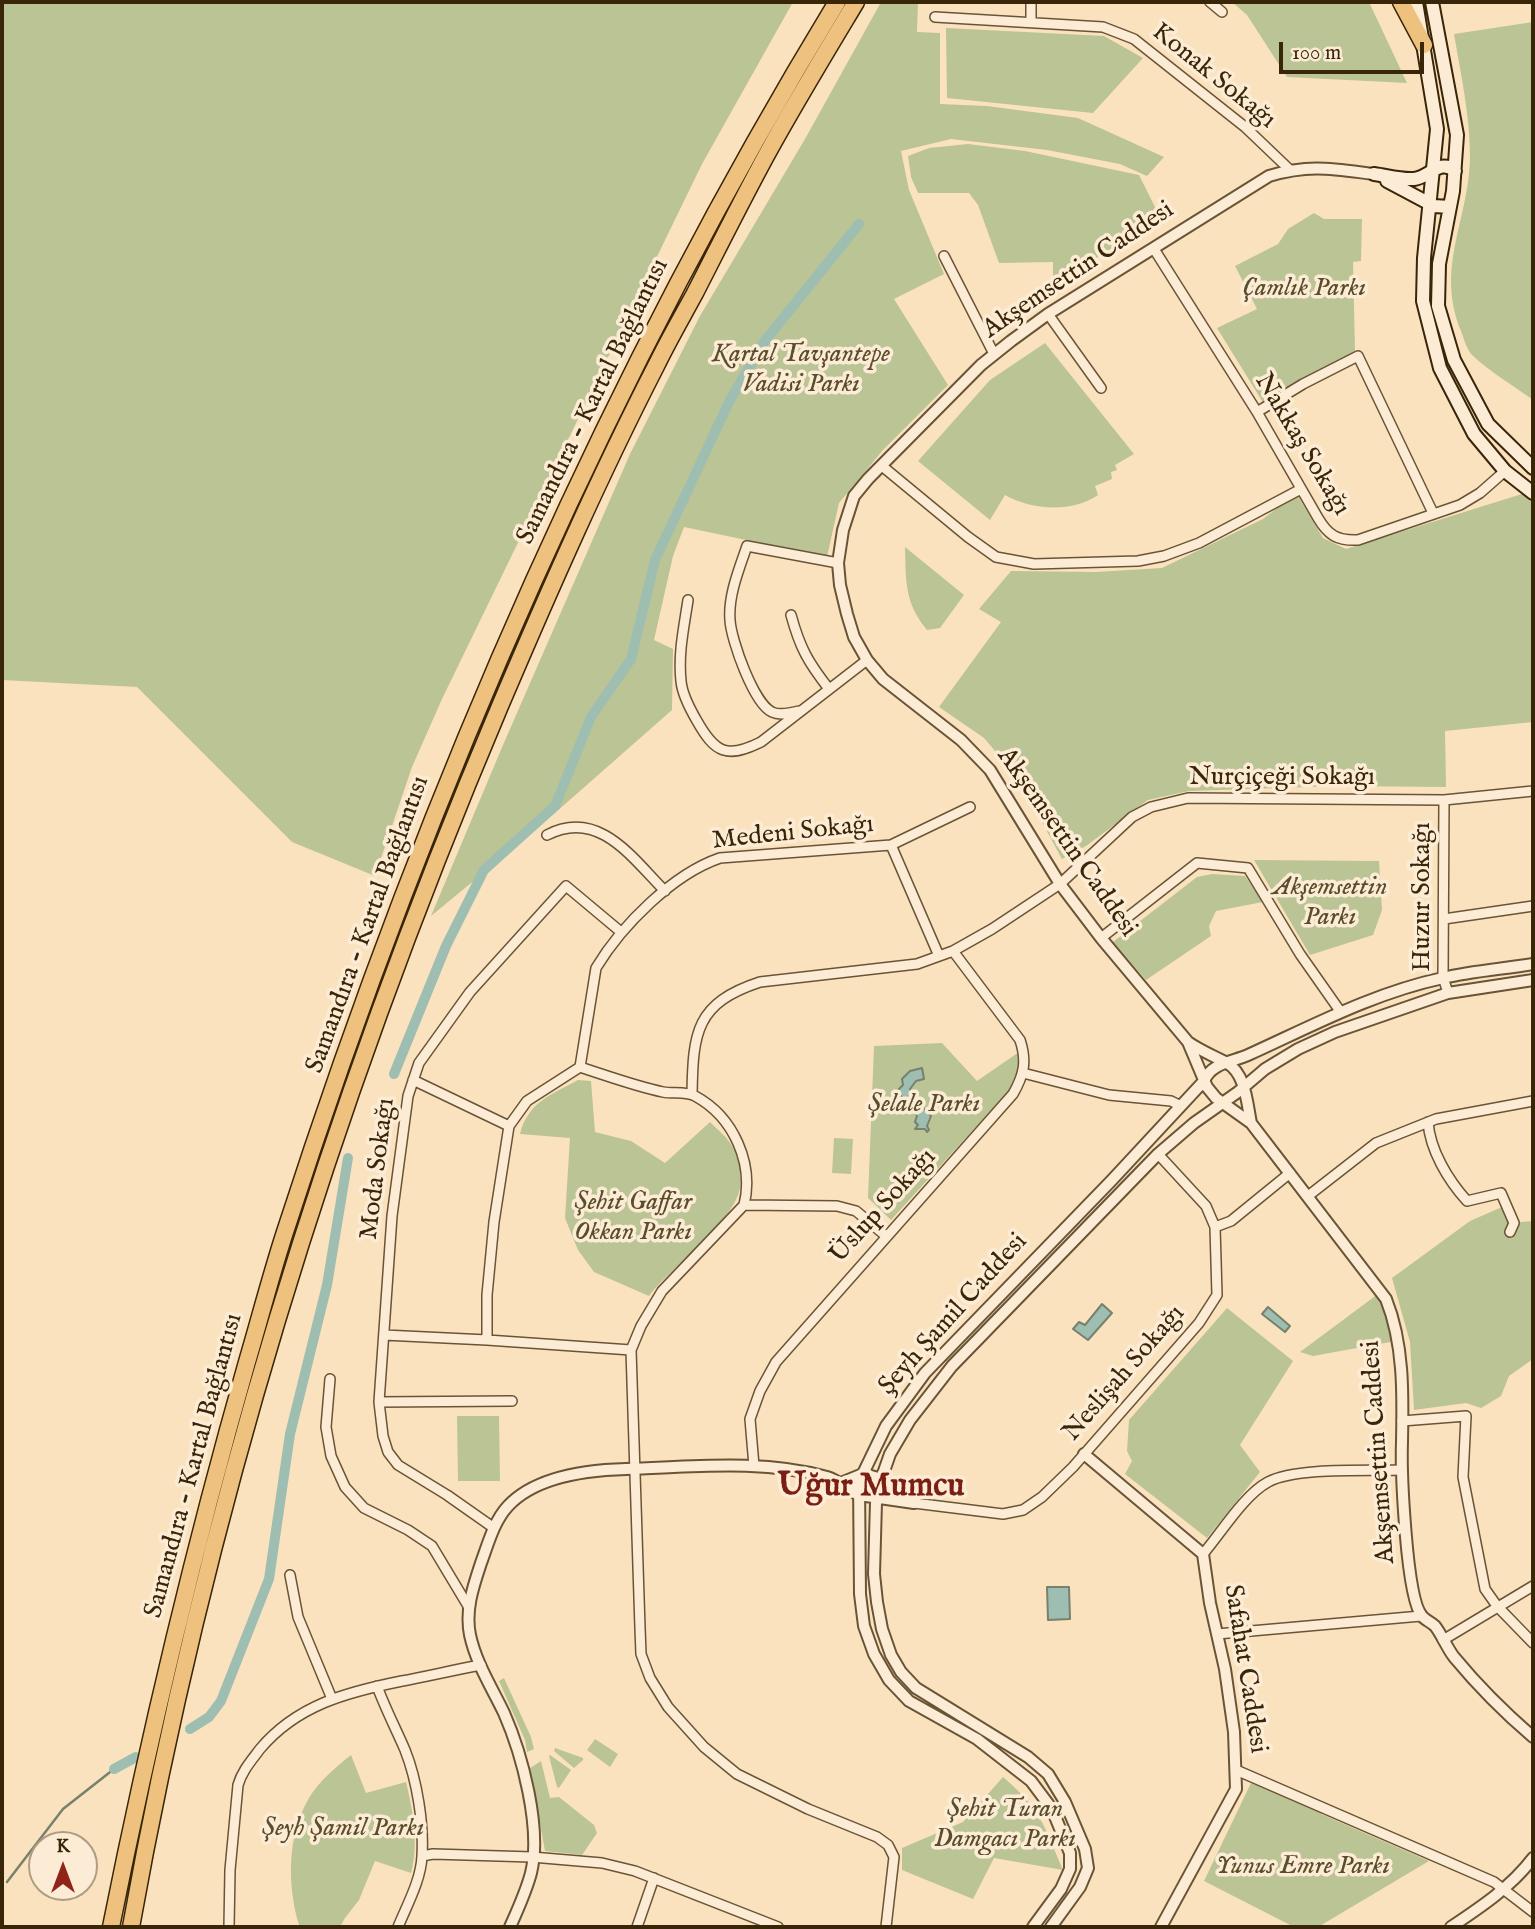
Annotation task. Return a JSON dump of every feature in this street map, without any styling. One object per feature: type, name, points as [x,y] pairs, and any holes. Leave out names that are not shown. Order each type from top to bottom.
[{"type":"highway","points":[[713,219],[750,135],[826,2]]},
{"type":"highway","name":"Samandıra - Kartal Bağlantısı","points":[[111,1927],[154,1722],[209,1494],[284,1235],[368,986],[456,762],[529,592],[603,432],[713,219],[837,2]]},
{"type":"highway","name":"Samandıra - Kartal Bağlantısı","points":[[131,1927],[147,1838],[176,1707],[254,1398],[295,1262],[394,968],[466,786],[547,596],[619,441],[769,150],[856,2]]},
{"type":"highway","points":[[725,232],[771,166],[868,2]]},
{"type":"highway","points":[[1401,2],[1424,45]]},
{"type":"main road","points":[[1416,2],[1437,129],[1423,267],[1423,301],[1440,368],[1474,434],[1505,471],[1533,493]]},
{"type":"main road","points":[[1432,2],[1457,135],[1455,171],[1437,284],[1438,306],[1454,360],[1488,424],[1533,468]]},
{"type":"main road","points":[[1374,174],[1404,179],[1423,177],[1448,165],[1455,171]]},
{"type":"main road","points":[[1374,174],[1439,208],[1450,207]]},
{"type":"street","points":[[1031,2],[1031,22]]},
{"type":"street","points":[[1210,2],[1222,12]]},
{"type":"street","name":"Konak Sokağı","points":[[935,17],[1103,27],[1135,38],[1245,127],[1290,170]]},
{"type":"street","name":"Akşemsettin Caddesi","points":[[1251,1123],[1239,1077],[1228,1063],[1205,1054],[1188,1042],[1101,938],[1060,884],[1035,840],[983,762],[961,740],[883,679],[867,660],[854,637],[847,614],[838,563],[854,496],[994,354],[1048,314],[1269,176],[1290,170],[1329,168],[1374,174]]},
{"type":"street","name":"Nakkaş Sokağı","points":[[1154,249],[1257,412],[1325,530],[1334,538],[1357,540],[1460,505],[1480,493],[1505,471]]},
{"type":"street","points":[[944,256],[994,354]]},
{"type":"street","points":[[1048,314],[1101,388]]},
{"type":"street","points":[[1257,412],[1303,384],[1358,356],[1433,513]]},
{"type":"street","points":[[882,466],[996,557],[1034,564],[1138,561],[1164,556],[1199,543],[1301,489]]},
{"type":"street","points":[[800,711],[785,714],[772,712],[760,701],[733,638],[729,618],[734,585],[747,546],[838,563]]},
{"type":"street","points":[[688,600],[681,646],[681,684],[691,711],[706,737],[716,748],[728,752],[744,751],[761,742],[867,660]]},
{"type":"street","points":[[791,615],[800,646],[829,689]]},
{"type":"street","name":"Nurçiçeği Sokağı","points":[[692,1094],[694,1048],[698,1030],[705,1015],[715,1004],[735,990],[760,982],[917,964],[953,951],[1060,884],[1132,817],[1151,807],[1188,798],[1444,800],[1533,792]]},
{"type":"street","name":"Huzur Sokağı","points":[[1444,800],[1443,978],[1448,993]]},
{"type":"street","points":[[891,845],[970,807]]},
{"type":"street","points":[[547,835],[572,826],[587,827],[613,840],[665,891]]},
{"type":"street","name":"Medeni Sokağı","points":[[580,1068],[596,968],[621,932],[683,875],[700,864],[720,858],[891,845],[939,956]]},
{"type":"street","points":[[1101,938],[1197,863],[1248,868],[1300,954],[1340,1011]]},
{"type":"street","name":"Moda Sokağı","points":[[494,1528],[447,1494],[398,1465],[388,1452],[383,1436],[379,1402],[393,1216],[408,1096],[419,1063],[470,992],[566,886],[621,932]]},
{"type":"street","points":[[1444,919],[1533,906]]},
{"type":"street","points":[[953,951],[1020,1040],[1024,1054],[1023,1073],[1109,1095],[1171,1101],[1181,1106]]},
{"type":"street","name":"Şeyh Şamil Caddesi","points":[[1033,1927],[1061,1889],[1070,1869],[1070,1853],[1052,1809],[1031,1782],[977,1739],[909,1701],[888,1680],[874,1654],[864,1626],[860,1594],[859,1482],[886,1426],[926,1373],[1181,1106],[1211,1070],[1340,1011],[1385,994],[1443,978],[1533,964]]},
{"type":"street","name":"Şeyh Şamil Caddesi","points":[[1051,1927],[1080,1887],[1088,1868],[1085,1849],[1074,1822],[1048,1774],[1028,1758],[916,1688],[901,1672],[891,1655],[882,1629],[874,1574],[877,1499],[890,1454],[910,1420],[952,1366],[1158,1154],[1265,1069],[1335,1032],[1448,993],[1533,980]]},
{"type":"street","name":"Akşemsettin Caddesi","points":[[1188,1042],[1204,1081],[1212,1093],[1251,1123],[1386,1299],[1397,1336],[1403,1389],[1401,1470],[1416,1602],[1421,1616],[1434,1624],[1472,1679],[1533,1737]]},
{"type":"street","points":[[487,1340],[487,1295],[494,1222],[509,1126],[527,1101],[580,1068],[664,1092],[692,1094],[703,1101],[736,1137],[745,1160],[748,1188],[744,1205],[662,1291],[641,1325],[631,1350],[641,1654],[650,1678],[668,1707],[704,1747],[737,1774],[808,1810],[877,1837],[888,1845],[894,1861],[886,1927]]},
{"type":"street","name":"Üslup Sokağı","points":[[754,1466],[750,1419],[760,1391],[776,1362],[1013,1094],[1023,1073]]},
{"type":"street","points":[[413,1080],[509,1126]]},
{"type":"street","points":[[1308,1196],[1376,1143],[1427,1122],[1456,1114],[1533,1101]]},
{"type":"street","points":[[1427,1122],[1429,1137],[1458,1192],[1467,1201],[1501,1194],[1514,1223],[1510,1231]]},
{"type":"street","name":"Neslişah Sokağı","points":[[914,1503],[1003,1514],[1023,1510],[1042,1497],[1084,1454],[1199,1323],[1217,1295],[1215,1227],[1206,1206],[1158,1154]]},
{"type":"street","points":[[1215,1227],[1231,1221],[1290,1173]]},
{"type":"street","points":[[744,1205],[837,1206],[856,1212],[886,1236]]},
{"type":"street","points":[[384,1335],[631,1350]]},
{"type":"street","points":[[330,1379],[326,1427],[331,1456],[345,1487],[364,1508],[408,1530],[432,1546],[468,1606]]},
{"type":"street","points":[[379,1402],[512,1401]]},
{"type":"street","points":[[1402,1421],[1466,1416],[1462,1477],[1485,1589],[1497,1606],[1533,1643]]},
{"type":"street","name":"Safahat Caddesi","points":[[1084,1454],[1203,1554],[1227,1683],[1236,1789],[1161,1927]]},
{"type":"street","points":[[510,1927],[532,1870],[530,1800],[523,1764],[511,1729],[481,1665],[470,1634],[468,1606],[494,1528],[508,1506],[533,1487],[601,1469],[754,1466],[793,1470],[841,1483],[850,1492],[859,1495],[914,1503]]},
{"type":"street","points":[[1203,1554],[1244,1504],[1267,1482],[1291,1475],[1401,1470]]},
{"type":"street","points":[[841,1483],[863,1474],[875,1477],[883,1485],[914,1503]]},
{"type":"street","points":[[290,1575],[298,1617],[332,1699]]},
{"type":"street","points":[[1443,1640],[1533,1586]]},
{"type":"street","points":[[1217,1634],[1421,1616]]},
{"type":"street","points":[[229,1927],[235,1804],[241,1775],[279,1729],[303,1712],[332,1699],[377,1686],[481,1665]]},
{"type":"street","points":[[377,1686],[388,1717],[405,1751],[415,1782],[422,1856],[419,1876],[398,1927]]},
{"type":"street","points":[[1236,1770],[1493,1882],[1533,1912]]},
{"type":"street","points":[[422,1856],[532,1857],[603,1863],[654,1878],[778,1927]]},
{"type":"street","points":[[1451,1927],[1504,1889],[1520,1875],[1533,1858]]},
{"type":"street","points":[[637,1927],[654,1878]]},
{"type":"green space","points":[[2,2],[793,2],[702,164],[442,699],[412,767],[375,876],[292,842],[137,687],[2,680]]},
{"type":"green space","name":"Kartal Tavşantepe Vadisi Parkı","points":[[881,2],[918,2],[917,32],[940,33],[940,104],[987,106],[1078,118],[1164,157],[1147,176],[1120,164],[1047,150],[951,139],[901,151],[909,190],[944,274],[894,299],[948,385],[883,450],[839,503],[827,557],[684,527],[673,556],[654,640],[673,649],[672,710],[539,827],[431,916],[630,454],[700,316],[805,139]]},
{"type":"green space","points":[[1232,2],[1369,2],[1407,83],[1287,77],[1247,15]]},
{"type":"green space","points":[[1533,22],[1533,400],[1470,353],[1454,307],[1451,285],[1470,157],[1467,111],[1454,34]]},
{"type":"green space","points":[[946,28],[1104,36],[1143,58],[1093,113],[947,98]]},
{"type":"green space","points":[[968,144],[1025,151],[1139,175],[1163,223],[1099,256],[1053,299],[1053,262],[999,263],[978,205],[969,193],[918,193],[911,177],[908,156],[929,148]]},
{"type":"green space","name":"Çamlık Parkı","points":[[1314,213],[1324,219],[1362,219],[1361,261],[1353,262],[1355,351],[1264,404],[1217,328],[1257,309],[1235,266],[1278,244],[1288,229]]},
{"type":"green space","points":[[1045,343],[1134,454],[1115,465],[1117,470],[1111,472],[1112,479],[1095,486],[1098,495],[1088,501],[1052,507],[1027,504],[1005,495],[990,520],[918,461],[990,380]]},
{"type":"green space","points":[[1296,493],[1323,538],[1346,549],[1525,493],[1533,500],[1533,722],[1445,731],[1446,787],[1338,786],[1189,791],[1148,800],[1086,846],[1062,859],[1018,778],[984,738],[939,707],[1001,622],[979,609],[1011,571],[1096,572],[1162,568],[1263,519]]},
{"type":"green space","points":[[905,547],[964,595],[940,628],[927,630],[914,610],[908,591]]},
{"type":"green space","name":"Akşemsettin Parkı","points":[[1254,860],[1379,861],[1382,910],[1373,935],[1310,955]]},
{"type":"green space","name":"Akşemsettin Parkı","points":[[1212,874],[1245,876],[1263,902],[1216,911],[1209,926],[1211,936],[1146,980],[1113,942],[1197,877]]},
{"type":"green space","name":"Şelale Parkı","points":[[942,1043],[977,1081],[1019,1052],[1020,1068],[1013,1086],[891,1220],[868,1198],[874,1046]]},
{"type":"green space","name":"Şehit Gaffar Okkan Parkı","points":[[578,1080],[591,1081],[595,1132],[631,1141],[665,1163],[710,1122],[725,1136],[738,1161],[740,1188],[726,1215],[649,1296],[594,1272],[578,1250],[565,1218],[570,1138],[520,1134],[535,1107],[550,1095]]},
{"type":"green space","points":[[834,1138],[853,1139],[851,1174],[832,1173]]},
{"type":"green space","points":[[1502,1207],[1520,1222],[1533,1221],[1533,1359],[1509,1376],[1501,1396],[1481,1408],[1466,1403],[1414,1410],[1410,1342],[1392,1278],[1470,1221]]},
{"type":"green space","points":[[1378,1294],[1396,1341],[1313,1356],[1300,1352]]},
{"type":"green space","points":[[1227,1308],[1293,1361],[1240,1445],[1260,1472],[1207,1538],[1125,1474],[1132,1461],[1127,1451],[1129,1420]]},
{"type":"green space","points":[[457,1416],[499,1416],[500,1481],[458,1481]]},
{"type":"green space","points":[[504,1678],[531,1737],[534,1749],[527,1752],[525,1740],[499,1681]]},
{"type":"green space","points":[[595,1739],[618,1754],[610,1767],[587,1750]]},
{"type":"green space","points":[[555,1748],[583,1760],[574,1768],[554,1751]]},
{"type":"green space","name":"Şeyh Şamil Parkı","points":[[351,1755],[366,1793],[406,1782],[415,1840],[411,1873],[375,1861],[359,1900],[340,1927],[302,1927],[295,1910],[291,1877],[296,1828],[313,1792]]},
{"type":"green space","points":[[550,1755],[571,1770],[559,1788],[557,1787]]},
{"type":"green space","points":[[541,1761],[550,1798],[559,1797],[594,1825],[597,1833],[582,1855],[545,1851],[530,1768]]},
{"type":"green space","name":"Şehit Turan Damgacı Parkı","points":[[1003,1777],[1034,1809],[1063,1870],[994,1858],[973,1899],[902,1870],[902,1848],[963,1822]]},
{"type":"green space","name":"Yunus Emre Parkı","points":[[1251,1783],[1322,1811],[1321,1814],[1429,1861],[1318,1927],[1294,1927],[1204,1881]]},
{"type":"shaded area","points":[[922,1068],[924,1079],[916,1081],[910,1089],[917,1102],[931,1116],[927,1132],[925,1129],[915,1129],[918,1125],[915,1122],[917,1116],[897,1091],[903,1085],[902,1079],[910,1071]]},
{"type":"shaded area","points":[[1102,1304],[1112,1313],[1088,1340],[1073,1329],[1079,1322],[1085,1325]]},
{"type":"shaded area","points":[[1268,1307],[1290,1326],[1285,1332],[1262,1314]]},
{"type":"shaded area","points":[[1047,1587],[1069,1587],[1070,1619],[1048,1620]]},
{"type":"waterway","points":[[394,1074],[446,946],[484,870],[555,806],[591,717],[631,659],[655,560],[729,402],[764,342],[859,224]]},
{"type":"waterway","points":[[190,1729],[209,1717],[221,1701],[269,1579],[290,1434],[327,1285],[348,1158]]},
{"type":"waterway","points":[[114,1769],[136,1757]]},
{"type":"waterway","points":[[7,1882],[63,1809],[114,1769]]},
{"type":"district","name":"Uğur Mumcu","points":[[871,1488]]}]
